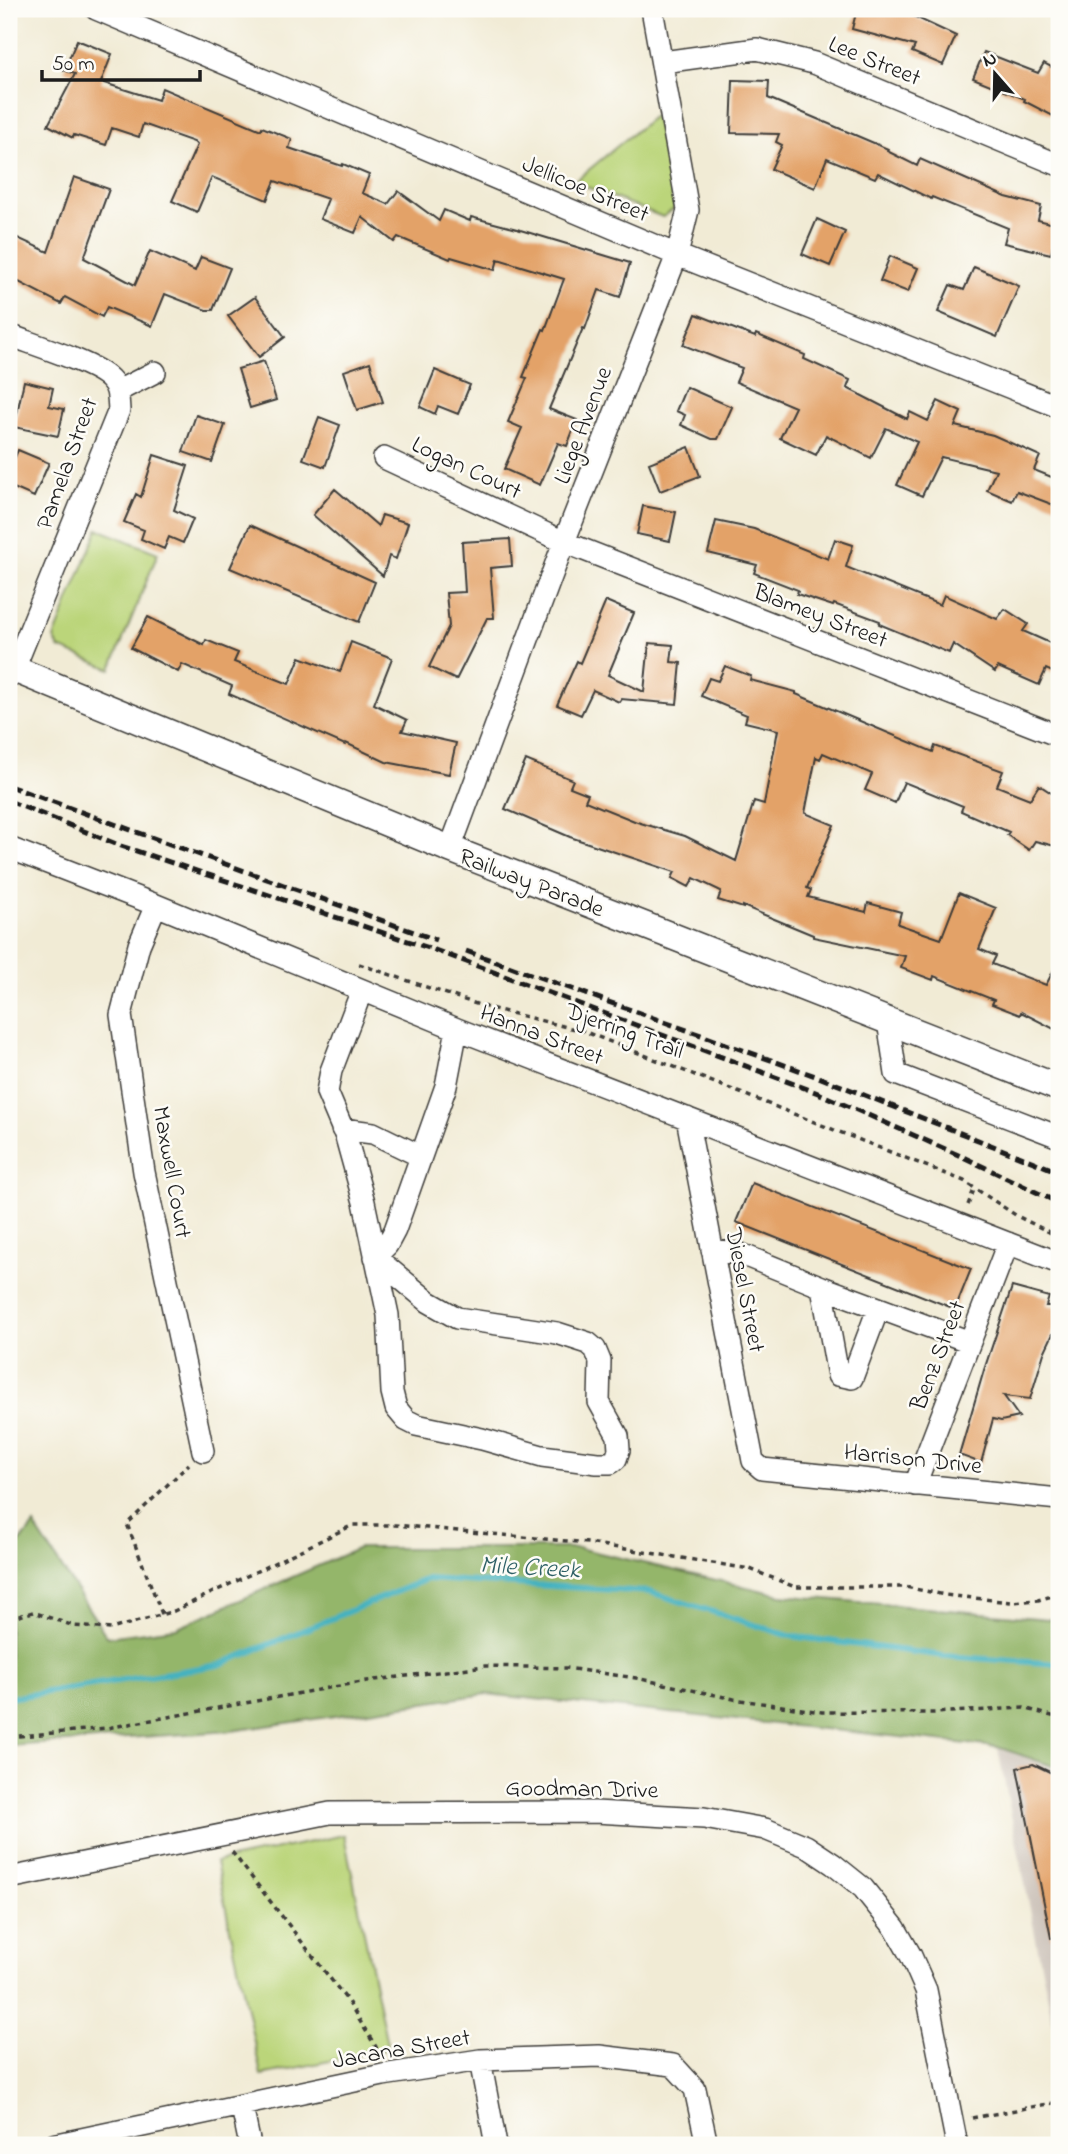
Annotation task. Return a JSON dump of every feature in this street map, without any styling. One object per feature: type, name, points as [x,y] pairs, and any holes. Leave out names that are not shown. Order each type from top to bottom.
[{"type":"main road","name":"Railway Parade","points":[[12,668],[450,849],[1059,1088]]},
{"type":"street","name":"Jellicoe Street","points":[[96,9],[677,255],[1059,407]]},
{"type":"street","name":"Liege Avenue","points":[[450,849],[564,542],[677,255],[688,210],[652,9]]},
{"type":"street","name":"Lee Street","points":[[663,62],[757,49],[814,63],[1059,165]]},
{"type":"street","name":"Pamela Street","points":[[9,335],[97,369],[111,379],[118,391],[119,410],[12,668]]},
{"type":"street","name":"Pamela Street","points":[[118,391],[155,372]]},
{"type":"street","name":"Logan Court","points":[[384,458],[564,542]]},
{"type":"street","name":"Blamey Street","points":[[564,542],[1059,736]]},
{"type":"street","name":"Hanna Street","points":[[9,848],[156,905],[457,1029],[1059,1263]]},
{"type":"street","name":"Maxwell Court","points":[[156,905],[139,945],[121,1015],[144,1172],[203,1451]]},
{"type":"street","points":[[362,990],[331,1071],[327,1089],[360,1183],[375,1257],[388,1315],[394,1403],[406,1420],[425,1428],[474,1437],[557,1459],[607,1463],[616,1459],[619,1450],[618,1436],[599,1402],[601,1366],[597,1353],[589,1343],[545,1331],[457,1318],[429,1302],[375,1257]]},
{"type":"street","points":[[888,1021],[896,1074],[1059,1137]]},
{"type":"street","points":[[375,1257],[387,1245],[395,1230],[446,1086],[457,1029]]},
{"type":"street","name":"Diesel Street","points":[[687,1118],[749,1449],[754,1461],[762,1469]]},
{"type":"street","points":[[342,1129],[373,1133],[420,1156]]},
{"type":"street","name":"Benz Street","points":[[915,1485],[1008,1243]]},
{"type":"street","points":[[712,1250],[741,1254],[878,1309],[970,1342]]},
{"type":"street","points":[[822,1287],[838,1375],[852,1377],[878,1309]]},
{"type":"street","name":"Harrison Drive","points":[[762,1469],[1059,1499]]},
{"type":"street","name":"Goodman Drive","points":[[9,1878],[330,1813],[595,1812],[704,1818],[765,1829],[806,1846],[833,1864],[863,1888],[895,1928],[926,1990],[957,2145]]},
{"type":"street","name":"Jacana Street","points":[[53,2145],[383,2075],[480,2060],[599,2056],[673,2064],[695,2089],[707,2145]]},
{"type":"street","points":[[480,2060],[496,2145]]},
{"type":"street","points":[[242,2107],[250,2145]]},
{"type":"path","name":"Djerring Trail","points":[[352,961],[482,1006],[583,1031],[643,1054],[964,1181],[1017,1216],[1059,1237]]},
{"type":"path","points":[[162,1615],[127,1524],[203,1451]]},
{"type":"path","points":[[9,1619],[33,1612],[74,1626],[111,1629],[187,1605],[353,1525],[395,1525],[588,1543],[750,1569],[795,1587],[905,1587],[945,1595],[1011,1602],[1038,1600],[1059,1594]]},
{"type":"path","points":[[9,1737],[107,1728],[367,1681],[485,1666],[566,1668],[822,1712],[933,1713],[1024,1707],[1059,1718]]},
{"type":"path","points":[[218,1834],[347,2000],[376,2047],[383,2075]]},
{"type":"path","points":[[953,2122],[1059,2102]]},
{"type":"shaded area","points":[[998,1749],[1059,1770],[1059,2054]]},
{"type":"green space","points":[[655,115],[675,208],[663,217],[574,182]]},
{"type":"green space","points":[[98,529],[158,553],[111,669],[59,648],[54,638]]},
{"type":"green space","points":[[34,1525],[107,1637],[176,1628],[359,1548],[578,1548],[781,1595],[1059,1620],[1059,1768],[997,1747],[486,1694],[231,1731],[9,1746],[9,1556]]},
{"type":"green space","points":[[344,1835],[388,2049],[261,2075],[216,1862]]},
{"type":"building","points":[[857,9],[917,9],[915,17],[956,36],[943,65],[912,52],[915,46],[852,29]]},
{"type":"building","points":[[77,40],[112,54],[101,82],[158,100],[162,88],[261,130],[262,127],[292,139],[289,148],[342,166],[343,164],[369,175],[362,193],[388,204],[398,191],[439,221],[444,210],[470,221],[471,217],[517,229],[630,263],[620,297],[599,290],[585,329],[583,328],[549,409],[577,420],[567,446],[558,443],[540,485],[504,469],[522,428],[508,422],[527,378],[523,377],[543,329],[545,330],[564,279],[498,259],[495,270],[451,257],[450,259],[398,237],[394,242],[362,217],[355,233],[320,219],[328,199],[275,181],[267,200],[212,177],[197,212],[172,201],[197,145],[194,142],[143,124],[139,137],[112,128],[106,145],[74,135],[73,138],[48,125],[75,74],[64,70]]},
{"type":"building","points":[[984,52],[1038,73],[1044,63],[1059,71],[1059,104],[1053,116],[1024,101],[1025,99],[973,78]]},
{"type":"building","points":[[733,80],[769,81],[768,98],[888,149],[887,151],[917,166],[920,159],[1006,197],[1041,206],[1038,220],[1058,225],[1051,254],[1004,243],[1008,228],[932,197],[931,199],[878,173],[875,178],[827,158],[815,188],[771,169],[782,145],[776,142],[779,134],[731,133]]},
{"type":"building","points":[[74,177],[109,189],[84,258],[135,285],[150,251],[195,271],[201,257],[230,268],[213,310],[206,310],[165,294],[152,326],[107,307],[102,317],[65,297],[61,304],[9,277],[9,234],[48,252]]},
{"type":"building","points":[[817,219],[845,232],[830,266],[802,254]]},
{"type":"building","points":[[890,256],[918,268],[908,292],[880,281]]},
{"type":"building","points":[[974,267],[1019,286],[997,337],[938,312],[950,285],[964,290]]},
{"type":"building","points":[[255,297],[285,337],[259,357],[228,316]]},
{"type":"building","points":[[696,314],[755,337],[756,334],[805,355],[804,359],[850,380],[847,388],[907,419],[910,412],[928,421],[938,401],[961,412],[955,426],[993,435],[1040,456],[1034,470],[1059,480],[1059,507],[1017,491],[1012,501],[987,490],[996,470],[941,457],[922,496],[897,485],[917,442],[886,428],[871,458],[826,435],[816,455],[780,438],[795,407],[736,382],[742,368],[683,345]]},
{"type":"building","points":[[264,361],[276,400],[250,408],[238,369]]},
{"type":"building","points":[[370,362],[383,402],[357,410],[344,371]]},
{"type":"building","points":[[435,370],[470,385],[458,414],[438,406],[435,414],[420,407]]},
{"type":"building","points":[[24,381],[53,388],[49,406],[64,409],[58,436],[14,427]]},
{"type":"building","points":[[686,387],[732,407],[718,439],[712,439],[681,425],[685,415],[676,411]]},
{"type":"building","points":[[196,415],[225,425],[212,462],[183,452]]},
{"type":"building","points":[[319,417],[340,425],[325,467],[303,459]]},
{"type":"building","points":[[689,447],[700,476],[660,491],[649,463]]},
{"type":"building","points":[[18,450],[49,463],[34,497],[9,486],[9,471]]},
{"type":"building","points":[[154,455],[188,466],[174,510],[193,519],[183,543],[169,537],[164,549],[141,539],[144,530],[124,522],[136,494],[141,497]]},
{"type":"building","points":[[335,489],[378,526],[382,515],[408,523],[396,559],[389,556],[383,576],[313,515]]},
{"type":"building","points":[[643,506],[676,512],[670,541],[637,534]]},
{"type":"building","points":[[716,521],[754,529],[828,559],[835,539],[853,545],[846,567],[940,605],[944,595],[997,619],[1005,609],[1028,624],[1023,631],[1059,647],[1059,675],[1046,669],[1039,685],[998,667],[995,672],[953,644],[949,653],[879,624],[880,621],[797,594],[798,590],[754,573],[757,565],[708,553]]},
{"type":"building","points":[[250,525],[375,582],[359,622],[230,568]]},
{"type":"building","points":[[510,539],[512,566],[490,568],[494,618],[487,618],[456,680],[429,667],[449,626],[446,593],[465,592],[462,542]]},
{"type":"building","points":[[606,601],[634,613],[608,675],[644,692],[649,643],[673,645],[671,662],[681,663],[677,704],[621,699],[619,702],[593,690],[581,715],[557,705],[577,661],[580,663]]},
{"type":"building","points":[[148,617],[204,645],[206,640],[238,653],[234,662],[289,684],[300,657],[340,672],[351,642],[392,658],[374,704],[407,720],[402,731],[456,743],[449,774],[386,762],[229,694],[232,686],[182,664],[178,672],[131,648]]},
{"type":"building","points":[[725,666],[751,676],[750,680],[796,692],[933,752],[935,746],[1003,771],[997,786],[1030,799],[1039,785],[1059,798],[1059,847],[1035,841],[1029,850],[1007,835],[1009,832],[961,811],[963,806],[904,782],[895,803],[865,790],[872,774],[823,753],[820,759],[816,757],[805,813],[834,825],[807,888],[811,890],[808,897],[866,912],[868,903],[901,912],[898,924],[941,939],[959,893],[996,908],[979,949],[996,956],[992,964],[1046,985],[1059,960],[1059,1019],[1054,1029],[1021,1012],[1020,1015],[992,1004],[994,1000],[934,976],[933,980],[901,968],[905,956],[813,937],[743,906],[718,900],[721,891],[694,878],[689,887],[672,878],[675,872],[570,837],[505,809],[526,760],[573,780],[570,787],[588,794],[585,801],[637,822],[685,836],[736,861],[754,801],[764,804],[778,730],[745,722],[747,715],[701,696],[709,678],[718,681]]},
{"type":"building","points":[[752,1183],[971,1269],[955,1309],[736,1222]]},
{"type":"building","points":[[1012,1287],[1049,1297],[1046,1306],[1059,1306],[1059,1321],[1044,1353],[1030,1399],[1004,1396],[1019,1417],[1001,1421],[993,1419],[981,1463],[959,1455]]},
{"type":"building","points":[[1033,1764],[1054,1774],[1059,1798],[1059,1938],[1051,1938],[1017,1768]]},
{"type":"waterway","name":"Mile Creek","points":[[9,1698],[219,1665],[427,1579],[650,1592],[790,1636],[945,1656],[1059,1664]]},
{"type":"railway","points":[[9,786],[436,940]]},
{"type":"railway","points":[[9,801],[121,846],[432,949],[818,1093],[1059,1203]]},
{"type":"railway","points":[[466,951],[821,1078],[1059,1172]]}]
